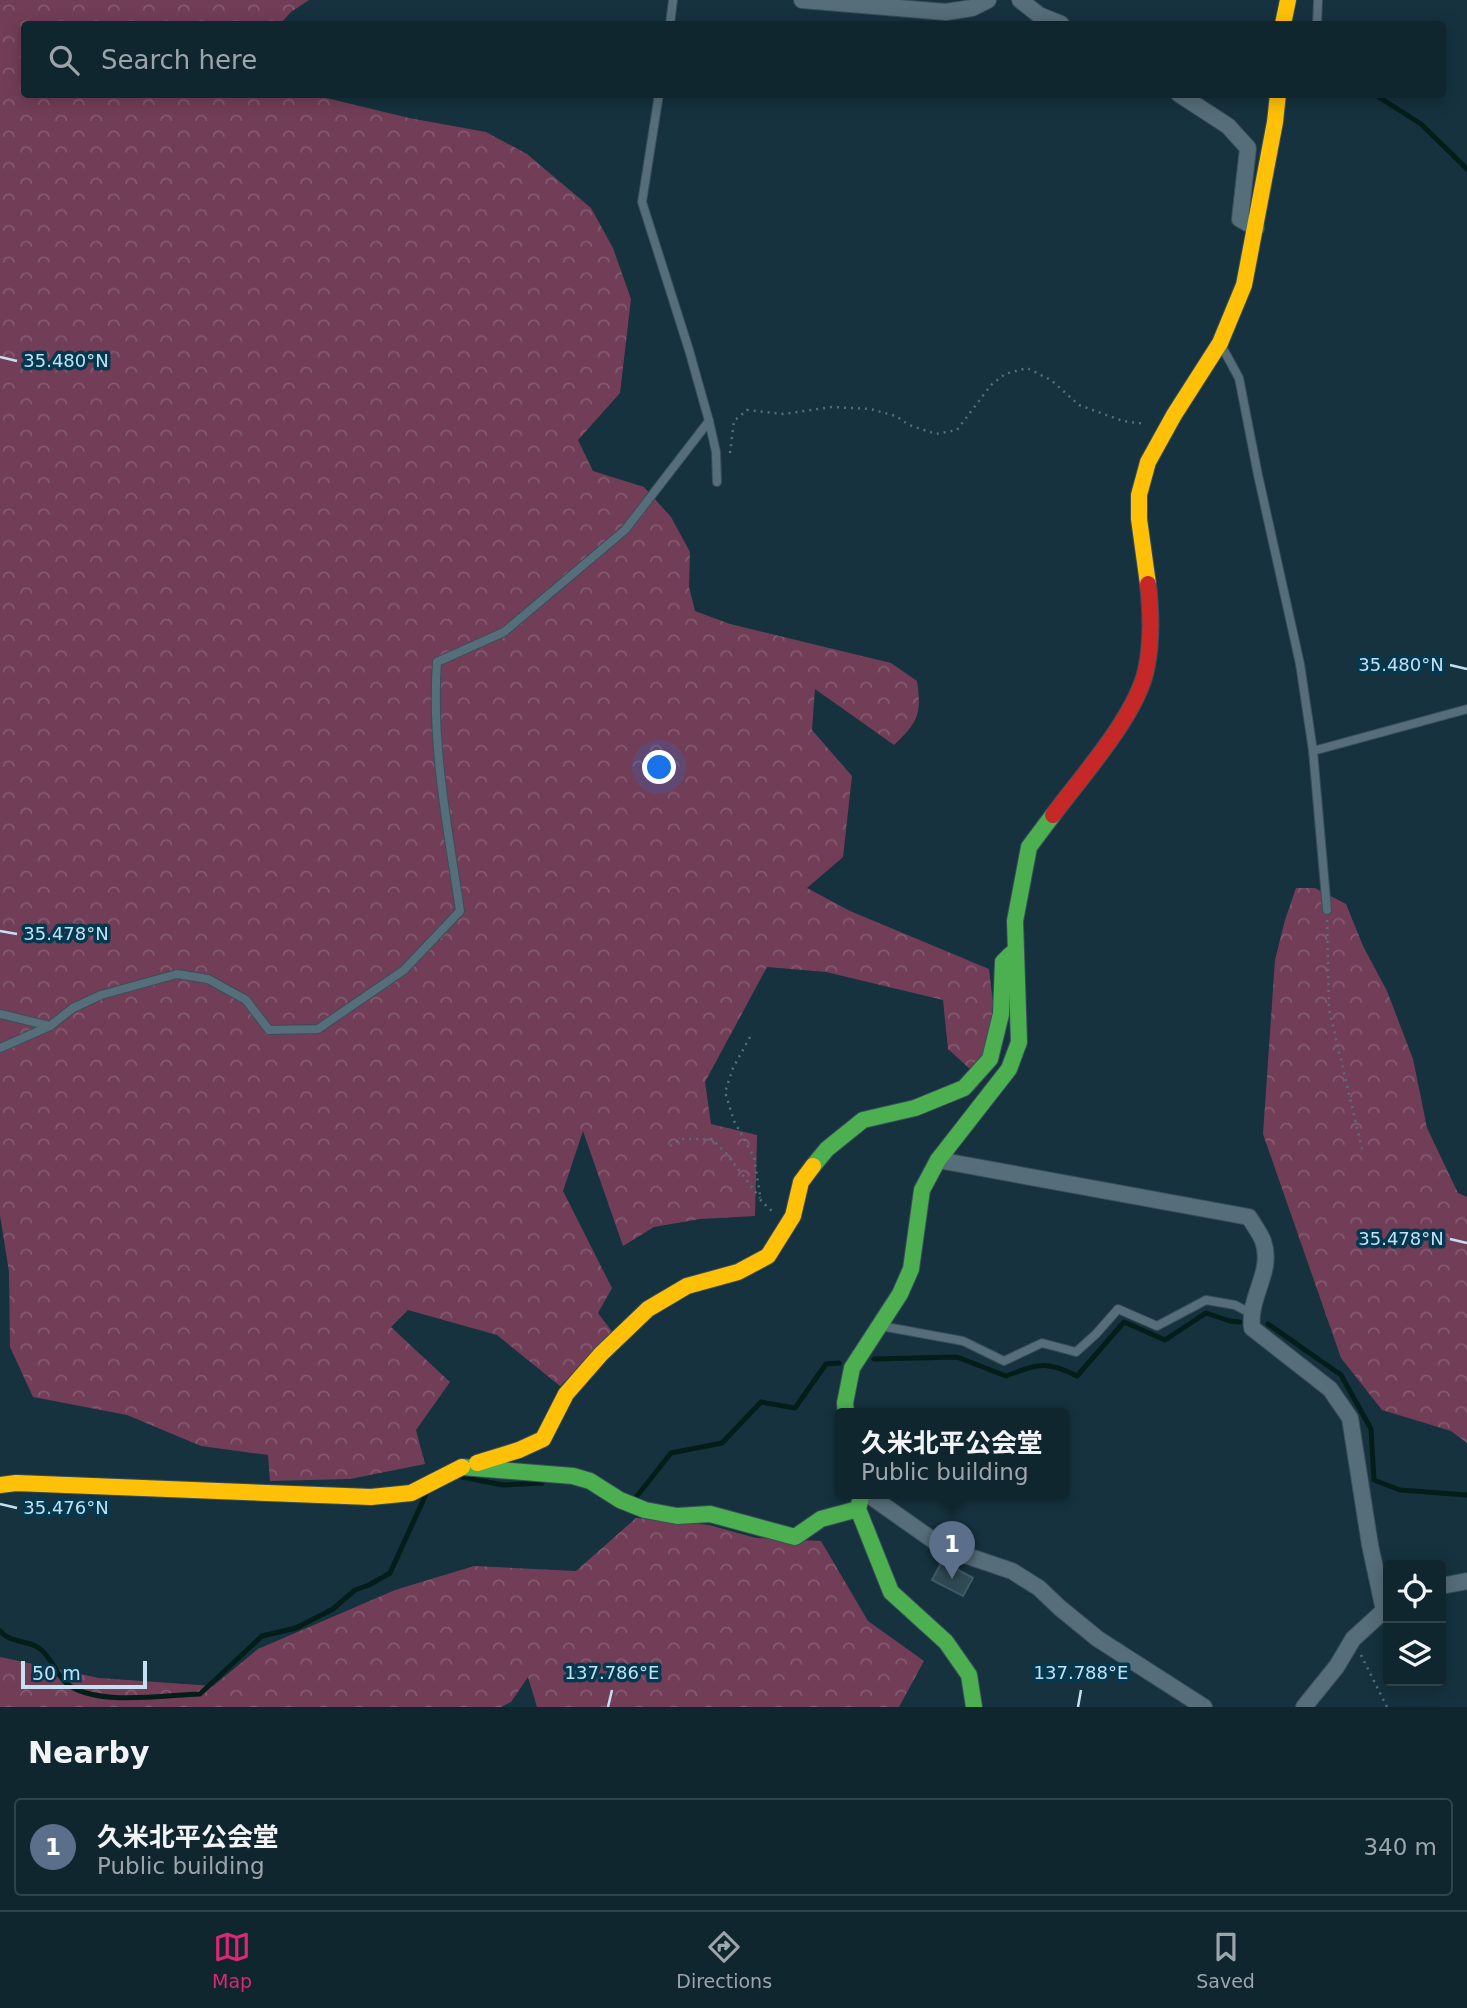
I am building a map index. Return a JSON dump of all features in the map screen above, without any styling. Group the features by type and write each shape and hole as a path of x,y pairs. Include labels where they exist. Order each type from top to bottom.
{"street":[{"path":"802,0 946,12 972,8 988,0"},
{"path":"1020,0 1040,15 1054,21"},
{"path":"1284,21 1288,0"},
{"path":"1185,98 1228,126 1248,148 1240,219 1256,228"},
{"path":"845,1408 852,1368 900,1294 911,1269 922,1190 938,1160 1009,1069 1019,1042 1015,921 1029,846 1129,713 1146,671 1151,608 1139,519 1139,495 1148,462 1220,343 1244,285 1278,98"},
{"path":"0,1485 16,1483 371,1497 411,1493 465,1466 519,1450 543,1439 566,1394 601,1354 648,1309 687,1286 738,1272 768,1256 793,1216 801,1182 827,1149 863,1120 915,1108 964,1088 990,1059 1001,1014 1003,962 1016,949"},
{"path":"938,1160 1249,1217 1263,1242 1265,1269 1250,1313 1252,1328 1330,1389 1350,1418 1370,1545 1383,1597"},
{"path":"465,1466 573,1476 590,1481 620,1500 645,1510 677,1516 710,1514 795,1537 821,1519 860,1499"},
{"path":"862,1499 891,1592 946,1642 954,1653 969,1675 974,1707"},
{"path":"864,1499 944,1548 1012,1571 1039,1588 1098,1639 1204,1707"},
{"path":"1446,1585 1467,1581"},
{"path":"1304,1707 1338,1666 1353,1639 1383,1612"}],"lane":[{"path":"670,21 673,0"},
{"path":"1317,21 1318,0"},
{"path":"658,98 642,202 709,421 716,452 717,482"},
{"path":"1220,343 1239,378 1300,664 1313,751 1327,910"},
{"path":"0,1048 50,1026 73,1008 101,995 177,974 208,979 246,1000 269,1030 318,1029 404,970 460,911 440,773 435,687 437,662 503,632 625,530 709,421"},
{"path":"1313,751 1467,709"},
{"path":"0,1014 50,1026"},
{"path":"878,1326 963,1341 1004,1361 1042,1343 1076,1352 1118,1309 1157,1326 1206,1300 1235,1305 1250,1313"}],"path":[{"path":"717,482 731,450 734,421 747,410 785,414 832,407 870,409 897,416 909,425 936,434 957,430 991,385 1005,374 1027,368 1051,380 1079,405 1124,421 1167,428"},
{"path":"1327,910 1329,1009 1363,1153"},
{"path":"750,1037 733,1068 725,1092 734,1121 754,1157 761,1201"},
{"path":"670,1146 682,1139 712,1139 726,1153 761,1201 776,1215 781,1209"},
{"path":"1353,1639 1387,1707"}],"green space":[{"path":"0,0 309,0 283,21 21,21 21,98 326,98 409,118 486,132 527,154 591,208 613,248 631,299 620,393 578,440 593,471 644,487 671,517 690,552 689,587 695,611 730,624 891,663 917,681 919,702 916,717 894,745 815,689 812,730 852,776 843,857 807,888 850,911 989,969 993,1003 989,1046 971,1070 948,1049 943,1000 826,972 767,967 705,1082 711,1124 757,1135 755,1216 700,1219 654,1227 623,1246 583,1131 563,1191 612,1288 598,1313 613,1333 560,1386 497,1335 408,1310 391,1327 450,1382 416,1430 425,1464 350,1479 270,1481 268,1455 201,1446 127,1415 33,1397 10,1347 9,1272 0,1215"},
{"path":"1296,888 1315,888 1346,904 1363,946 1387,991 1413,1059 1427,1128 1458,1193 1467,1197 1467,1443 1451,1431 1382,1410 1341,1358 1263,1134 1275,960"},
{"path":"636,1518 709,1525 756,1538 821,1541 868,1621 924,1661 899,1707 537,1707 528,1677 511,1702 501,1707 0,1707 0,1657 99,1678 213,1686 258,1649 395,1590 474,1566 576,1571"}],"building":[{"path":"942,1561 973,1578 963,1596 932,1580"}],"waterway":[{"path":"1380,98 1421,124 1467,169"},
{"path":"874,1359 957,1357 1006,1376 1042,1366 1057,1368 1077,1376 1124,1322 1165,1340 1206,1313 1240,1322"},
{"path":"1268,1324 1341,1375 1371,1429 1374,1480 1400,1490 1467,1495"},
{"path":"637,1496 671,1453 722,1443 761,1402 795,1408 826,1364 839,1363"},
{"path":"462,1477 503,1485 542,1483"},
{"path":"0,1631 9,1638 39,1648 66,1683 94,1695 130,1698 200,1694 262,1636 296,1628 333,1609 355,1590 390,1573 427,1492"}],"traffic: fast":[{"path":"846,1408 852,1368 900,1294 911,1269 922,1190 938,1160 1009,1069 1019,1042 1015,921 1029,847 1053,815"},
{"path":"813,1166 827,1149 863,1120 915,1108 964,1088 990,1059 1001,1014 1003,962 1011,954"},
{"path":"462,1467 573,1476 590,1481 620,1500 645,1510 677,1516 710,1514 795,1537 821,1519 858,1509"},
{"path":"860,1499 858,1509 891,1592 946,1642 969,1675 974,1707"}],"traffic: slow":[{"path":"1284,21 1288,0"},
{"path":"1148,584 1139,519 1139,495 1148,462 1220,343 1244,285 1278,98"},
{"path":"477,1463 519,1450 543,1439 566,1394 601,1354 648,1309 687,1286 738,1272 768,1256 793,1216 801,1182 813,1166"},
{"path":"0,1485 16,1483 371,1497 411,1493 462,1467"}],"traffic: jam":[{"path":"1053,815 1107,745 1140,688 1149,649 1148,584"}],"place":[{"name":"久米北平公会堂","path":"952,1579"}]}
